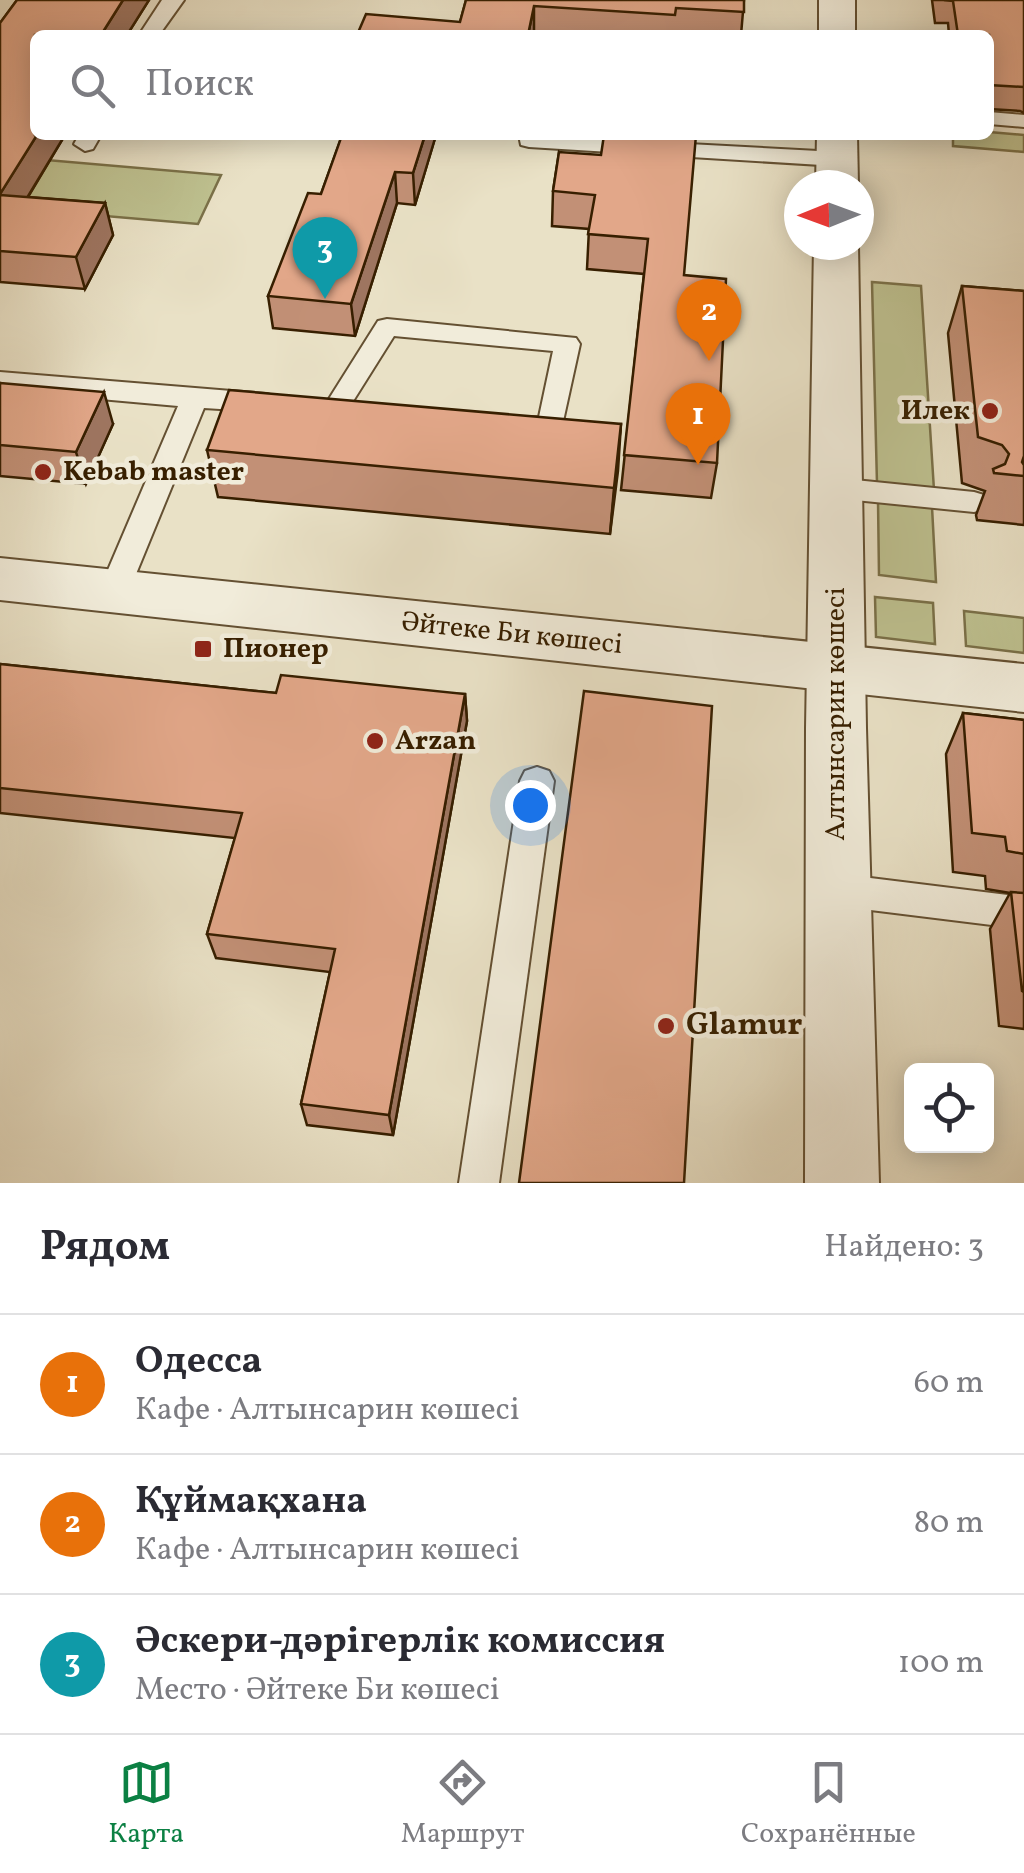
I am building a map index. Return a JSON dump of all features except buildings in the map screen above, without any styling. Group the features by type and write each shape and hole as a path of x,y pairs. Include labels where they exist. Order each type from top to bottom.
{"street":[{"path":"837,0 837,30"},
{"name":"Алтынсарин көшесі","path":"836,260 842,1183"},
{"name":"Әйтеке Би көшесі","path":"0,579 1024,688"}],"lane":[{"path":"152,30 174,0"},
{"path":"994,118 1024,120"},
{"path":"529,140 837,160"},
{"path":"336,408 386,327 568,344 550,428 492,422"},
{"path":"0,382 375,412"},
{"path":"114,591 195,398"},
{"path":"835,488 974,502"},
{"path":"479,1183 537,781"},
{"path":"838,890 1024,912"}],"green space":[{"path":"994,132 1024,135 1024,152 953,146 953,140 994,140"},
{"path":"0,156 221,175 198,224 0,207"},
{"path":"872,282 921,286 934,490 877,484"},
{"path":"878,501 932,507 936,582 879,575"},
{"path":"875,597 933,603 935,644 876,637"},
{"path":"964,611 1024,618 1024,653 966,646"}],"place":[{"name":"Әскери-дәрігерлік комиссия","path":"325,299"},
{"name":"Құймақхана","path":"709,361"},
{"name":"Илек","path":"990,411"},
{"name":"Одесса","path":"698,465"},
{"name":"Kebab master","path":"43,472"},
{"name":"Пионер","path":"203,649"},
{"name":"Arzan","path":"375,741"},
{"name":"Glamur","path":"666,1026"}]}
